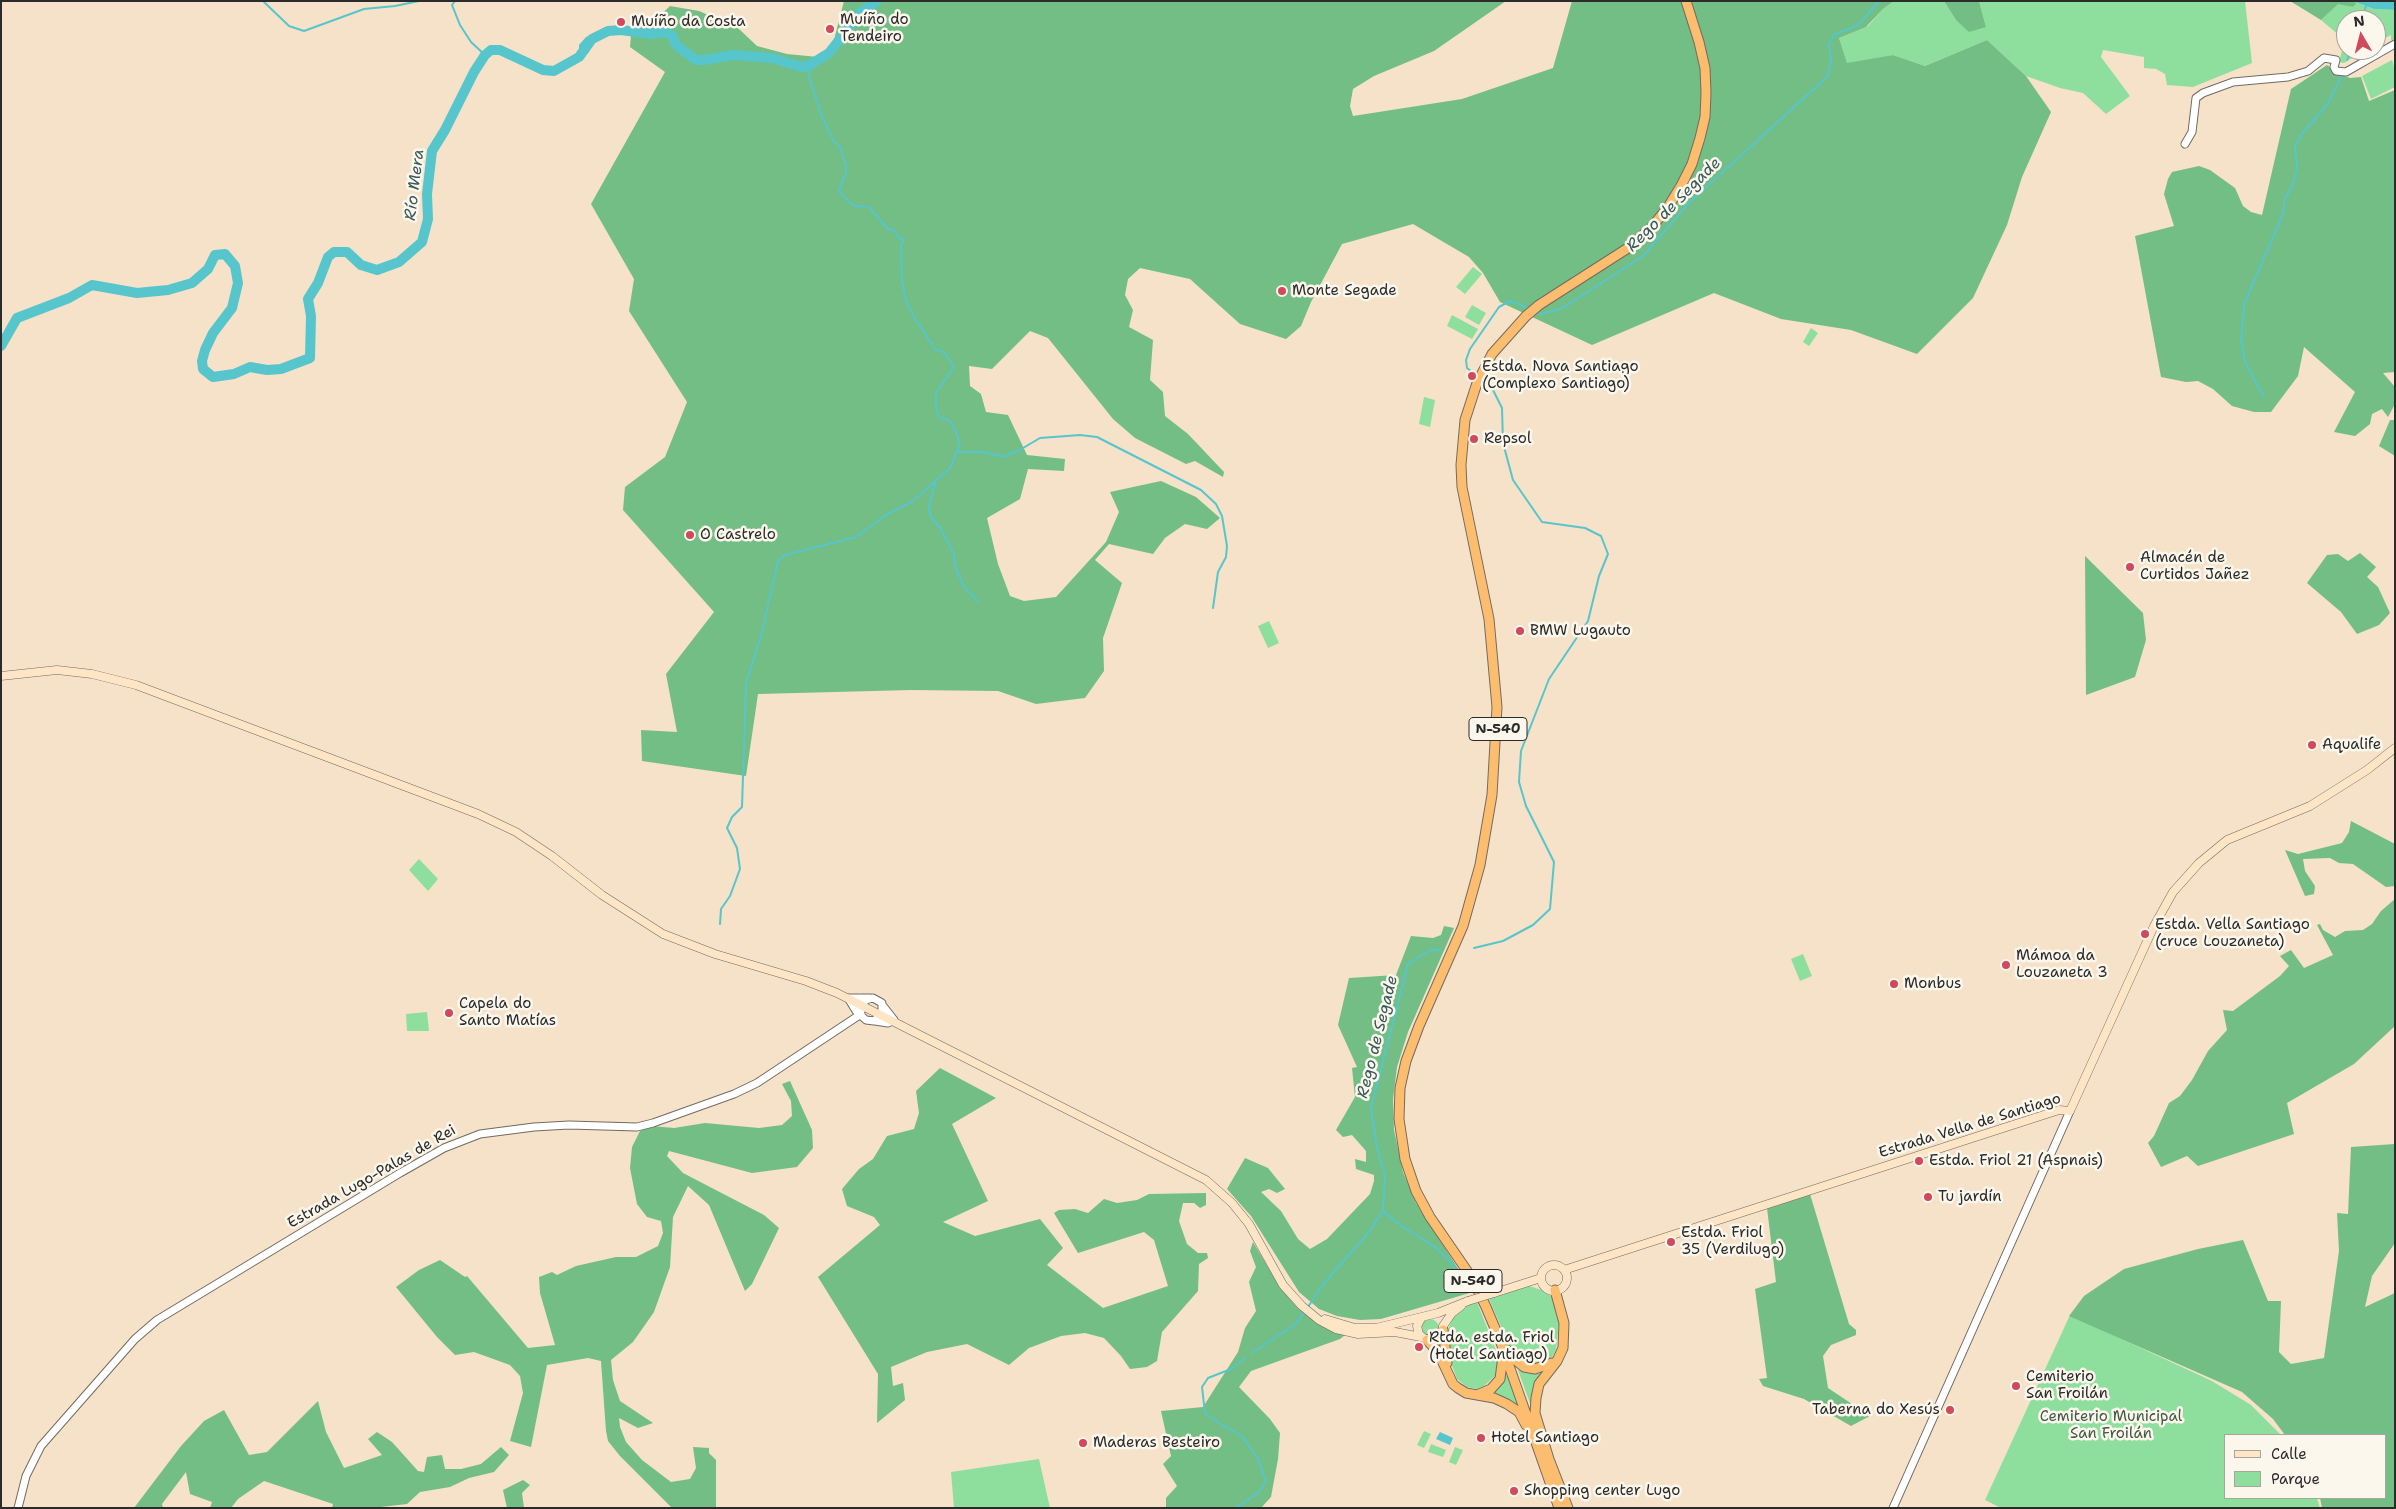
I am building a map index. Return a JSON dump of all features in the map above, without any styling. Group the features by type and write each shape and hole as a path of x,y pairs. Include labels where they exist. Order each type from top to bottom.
{"highway":[{"name":"N-540","path":"1568,1508 1525,1408 1502,1344 1472,1278 1430,1217 1416,1191 1405,1159 1399,1119 1400,1088 1406,1061 1462,926 1480,865 1492,795 1497,707 1489,619 1462,488 1461,465 1466,420 1477,383 1492,354 1526,316 1539,305 1628,248 1651,228 1668,207 1692,164 1705,117 1705,77 1699,42 1686,1"},
{"path":"1546,1460 1535,1413 1536,1398 1540,1384 1557,1361 1563,1348 1564,1323 1555,1290"},
{"path":"1443,1328 1449,1373"},
{"path":"1424,1338 1438,1352 1453,1384 1458,1388 1501,1401 1518,1412 1546,1460"},
{"path":"1502,1344 1524,1368 1544,1367 1557,1361"},
{"path":"1477,1395 1491,1389 1500,1379 1503,1367 1502,1344"},
{"name":"N-540","path":"1546,1460 1559,1508"}],"main road":[{"path":"1,676 57,670 92,674 136,685 471,811 516,832 552,856 602,895 663,934 715,954 806,981 862,1004 1206,1180 1224,1194 1249,1224 1284,1285 1302,1306 1319,1320 1336,1329 1358,1334 1395,1332 1424,1338 1437,1338 1452,1313 1468,1301"},
{"name":"Estrada Vella de Santiago","path":"1432,1314 1542,1278 1543,1272 1548,1266 1559,1266 1564,1270 2059,1110 2070,1111 2154,926 2173,892 2199,862 2227,840 2310,806 2368,770 2395,748"},
{"path":"1542,1278 1545,1286 1555,1290 1562,1288 1566,1282 1564,1270"},
{"path":"1302,1306 1325,1319 1355,1328 1376,1328 1432,1314 1440,1318 1443,1328"},
{"path":"1422,1317 1417,1326 1424,1338"}],"street":[{"path":"2185,144 2192,132 2196,98 2203,93 2233,82 2288,77 2308,71 2324,58 2336,60 2334,67 2336,70 2348,71 2395,44"},
{"path":"848,998 877,999 894,1020 888,1023 866,1020 856,1011 848,998"},
{"path":"861,1014 862,1004 870,998"},
{"path":"874,1021 882,1014 883,1006"},
{"name":"Estrada Lugo-Palas de Rei","path":"18,1508 26,1476 41,1446 136,1339 157,1320 400,1173 444,1148 480,1134 552,1126 629,1127 653,1123 734,1094 757,1082 861,1014"},
{"path":"1893,1508 2070,1111"}],"green space":[{"path":"844,1 1506,1 1434,51 1374,76 1353,89 1350,106 1353,116 1462,99 1553,68 1572,1 1894,1 1883,9 1866,27 1839,38 1847,63 1893,55 1925,66 1987,40 2026,76 2051,112 2022,177 2007,225 1973,298 1917,354 1851,330 1781,319 1714,293 1592,345 1500,302 1483,273 1469,257 1413,224 1342,244 1311,302 1301,326 1286,339 1240,324 1190,279 1140,268 1128,279 1125,295 1133,310 1129,327 1153,340 1150,380 1163,392 1165,416 1188,434 1224,472 1223,477 1195,461 1186,464 1135,438 1113,419 1048,338 1030,331 992,369 969,366 970,386 981,394 986,412 1008,415 1027,455 1065,459 1064,471 1028,469 1020,499 987,518 998,564 1010,596 1024,601 1056,597 1106,542 1119,512 1110,492 1161,481 1196,497 1220,518 1207,529 1185,524 1165,538 1153,554 1109,544 1095,560 1122,583 1103,638 1104,671 1085,698 1036,704 998,691 911,690 758,694 746,776 642,761 641,730 677,732 666,674 714,612 623,510 625,487 665,457 687,402 629,311 634,279 591,204 665,72 630,47 632,24 651,24 670,6 699,11 738,28 757,46 787,54 818,57 833,44"},
{"path":"1894,1 1944,1 1956,20 1986,27 1979,1 2245,1 2252,63 2193,87 2167,85 2165,74 2156,69 2144,68 2144,57 2103,50 2101,57 2130,96 2106,114 2083,93 2060,88 2026,76 1987,40 1925,66 1893,55 1847,64 1839,38 1868,26 1883,9"},
{"path":"1944,1 1979,1 1986,27 1969,32 1956,20"},
{"path":"2290,1 2352,1 2357,3 2353,7 2338,4 2321,20"},
{"path":"2338,3 2353,7 2357,3 2374,9 2395,10 2395,40 2391,40 2391,35 2386,38 2386,10 2336,10 2336,33 2321,20"},
{"path":"2340,60 2349,60 2344,63 2339,62"},
{"path":"2392,60 2395,70 2395,87 2371,99 2362,76"},
{"path":"2327,65 2339,74 2350,78 2361,77 2369,101 2395,90 2395,372 2383,373 2395,387 2395,404 2388,417 2382,409 2372,414 2370,424 2355,436 2334,432 2355,392 2304,347 2298,376 2271,412 2254,412 2232,406 2213,389 2198,381 2186,382 2161,377 2135,236 2174,226 2164,194 2168,179 2172,172 2199,166 2210,170 2235,188 2243,206 2251,212 2262,215 2291,89"},
{"path":"1473,267 1482,274 1465,294 1456,287"},
{"path":"1472,305 1486,313 1479,325 1465,317"},
{"path":"1452,315 1478,329 1472,339 1447,326"},
{"path":"1811,328 1818,333 1809,346 1803,342"},
{"path":"1424,397 1435,400 1430,427 1419,424"},
{"path":"2390,420 2395,420 2395,456 2379,446"},
{"path":"2360,553 2376,567 2367,577 2378,587 2390,613 2379,625 2357,634 2341,612 2307,583 2327,555 2338,554 2348,561"},
{"path":"2085,556 2143,613 2146,640 2135,677 2086,695"},
{"path":"1269,621 1279,643 1268,648 1258,626"},
{"path":"2351,821 2395,844 2395,886 2386,887 2353,864 2339,863 2330,858 2303,859 2305,871 2315,886 2314,894 2305,896 2285,850 2298,854 2342,843 2349,832"},
{"path":"419,859 438,879 428,891 409,870"},
{"path":"2395,899 2395,1026 2354,1064 2287,1103 2294,1134 2198,1166 2187,1156 2161,1167 2148,1143 2154,1136 2169,1103 2180,1096 2192,1080 2208,1051 2227,1030 2223,1010 2233,1011 2280,976 2289,966 2280,956 2291,950 2304,968 2333,955 2317,925 2320,924 2323,930 2335,937 2345,931 2363,930 2372,924 2381,911"},
{"path":"1444,926 1454,928 1408,1032 1397,1067 1393,1099 1394,1130 1403,1172 1416,1203 1473,1292 1381,1319 1360,1320 1337,1316 1319,1309 1299,1292 1251,1216 1227,1189 1245,1158 1268,1168 1285,1189 1277,1193 1269,1189 1261,1192 1281,1211 1298,1239 1310,1249 1327,1239 1370,1194 1374,1175 1356,1169 1355,1159 1366,1162 1366,1151 1352,1135 1343,1137 1336,1130 1355,1097 1352,1068 1357,1067 1338,1025 1349,978 1396,975 1411,936 1433,938 1441,935"},
{"path":"1803,954 1812,976 1800,981 1791,959"},
{"path":"427,1012 429,1031 407,1031 406,1014"},
{"path":"940,1068 996,1098 952,1124 988,1201 943,1222 975,1236 1040,1219 1063,1248 1047,1265 1103,1308 1168,1286 1154,1240 1144,1232 1078,1253 1054,1213 1059,1210 1075,1209 1088,1213 1104,1199 1117,1203 1137,1200 1149,1194 1206,1193 1206,1205 1200,1208 1194,1203 1183,1203 1179,1221 1187,1244 1198,1253 1207,1253 1208,1258 1199,1264 1198,1291 1162,1332 1157,1361 1147,1367 1130,1369 1104,1338 1085,1333 1061,1336 1029,1348 1009,1365 967,1344 927,1352 891,1367 893,1386 903,1383 905,1400 877,1423 878,1374 818,1277 880,1225 874,1217 847,1206 842,1189 859,1169 873,1159 887,1136 914,1129 919,1113 916,1091"},
{"path":"790,1081 812,1130 813,1148 797,1167 752,1173 669,1151 667,1156 683,1173 764,1215 779,1228 752,1284 745,1291 709,1205 688,1186 673,1217 670,1267 654,1312 633,1342 611,1360 613,1380 620,1401 653,1423 638,1428 619,1418 620,1427 626,1442 642,1460 671,1482 690,1479 696,1468 693,1447 709,1448 709,1453 716,1460 716,1508 672,1508 620,1456 608,1441 601,1361 588,1358 547,1365 531,1447 510,1441 523,1393 520,1376 510,1365 474,1352 455,1355 437,1337 396,1287 419,1270 440,1260 465,1277 467,1276 528,1348 555,1345 540,1293 539,1277 552,1272 557,1275 576,1266 616,1257 636,1257 658,1246 663,1233 661,1221 647,1217 637,1204 630,1168 632,1147 640,1131 651,1126 674,1128 705,1123 759,1128 782,1125 792,1116 791,1101 782,1084"},
{"path":"2395,1144 2395,1243 2372,1276 2365,1307 2395,1293 2395,1508 2322,1508 2320,1499 2386,1499 2386,1434 2284,1434 2273,1419 2242,1392 2069,1316 2084,1296 2124,1269 2198,1249 2243,1240 2268,1301 2281,1301 2279,1352 2291,1364 2324,1358 2339,1251 2337,1213 2348,1214 2351,1147"},
{"path":"1810,1194 1849,1324 1856,1330 1856,1335 1831,1345 1823,1356 1828,1388 1870,1416 1851,1426 1804,1399 1763,1386 1759,1379 1767,1378 1755,1289 1776,1282 1767,1208"},
{"path":"1253,1242 1280,1287 1297,1307 1312,1319 1350,1331 1340,1339 1251,1371 1239,1387 1270,1419 1280,1433 1278,1459 1271,1497 1261,1508 1166,1508 1166,1498 1177,1486 1163,1464 1171,1456 1161,1411 1203,1407 1238,1352 1245,1328 1256,1311 1249,1282 1256,1267 1250,1251"},
{"path":"1529,1286 1545,1291 1552,1297 1559,1323 1556,1350 1552,1357 1536,1365 1524,1363 1514,1356 1489,1299"},
{"path":"1477,1302 1499,1358 1497,1374 1484,1386 1477,1389 1467,1387 1457,1379 1451,1363 1447,1331 1454,1316 1463,1308"},
{"name":"Cemiterio Municipal San Froilán","path":"2070,1315 2212,1381 2251,1405 2280,1434 2224,1434 2224,1499 2317,1499 2320,1508 2001,1508 1985,1500"},
{"path":"1430,1319 1436,1322 1439,1328 1436,1334 1430,1337 1424,1334 1421,1328 1424,1322"},
{"path":"1518,1370 1542,1374 1534,1388 1531,1406"},
{"path":"1505,1376 1508,1376 1519,1404 1518,1406 1492,1394"},
{"path":"318,1401 326,1432 344,1468 382,1455 368,1439 377,1432 392,1442 418,1471 424,1472 427,1457 442,1455 445,1469 461,1469 481,1464 501,1447 509,1455 494,1472 469,1478 450,1487 420,1492 407,1504 372,1508 332,1508 333,1504 264,1481 238,1499 231,1508 210,1508 212,1502 190,1494 186,1472 162,1504 163,1508 134,1508 181,1446 204,1421 224,1410 249,1455 267,1452"},
{"path":"1424,1431 1431,1434 1424,1448 1417,1445"},
{"path":"1431,1444 1446,1450 1443,1457 1428,1452"},
{"path":"1455,1447 1463,1450 1456,1465 1449,1462"},
{"path":"1039,1459 1050,1508 954,1508 951,1472"},
{"path":"523,1480 530,1485 522,1493 524,1508 507,1508 503,1490"}],"water":[{"path":"2352,1 2395,1 2395,10 2374,9"},
{"path":"592,35 589,52 584,56 579,45 586,37"},
{"path":"1440,1432 1453,1438 1450,1445 1436,1439"}],"waterway":[{"path":"264,2 289,26 304,31 364,9 419,1"},
{"path":"455,1 452,5 460,25 471,42 485,55"},
{"name":"Río Mera","path":"1,346 17,318 69,298 92,285 137,293 168,290 192,283 208,269 215,255 225,254 235,266 238,283 232,308 213,333 205,350 202,361 203,369 213,377 234,374 250,367 267,370 281,369 310,358 311,316 308,299 318,283 328,257 334,252 347,252 361,265 377,270 399,262 422,242 428,219 427,194 432,151 445,130 474,72 485,55 491,50 500,50 543,70 554,71 579,57 592,39 608,31 621,30 651,34 662,32 672,35 676,45 696,60 733,55 772,58 802,67 808,66 829,53 861,12 877,1"},
{"name":"Rego de Segade","path":"1535,311 1541,314 1561,309 1643,256 1689,203 1828,76 1831,58 1829,44 1834,35 1858,25 1879,1"},
{"path":"2365,10 2368,1"},
{"path":"720,924 721,909 730,896 740,869 737,848 727,828 732,817 742,807 746,684 762,632 778,561 785,555 856,537 886,515 913,501 950,468 960,444 953,425 948,420 939,417 936,409 936,393 954,367 945,353 935,349 906,301 902,281 901,245 904,240 899,238 894,231 887,228 869,207 854,206 839,190 846,173 846,166 840,147 833,140 823,119 810,80 808,66"},
{"path":"2264,397 2245,362 2241,340 2244,304 2283,214 2285,199 2293,185 2297,168 2295,146 2303,132 2327,105 2341,77"},
{"name":"Rego de Segade","path":"1476,375 1467,368 1466,360 1470,349 1499,307 1510,301 1531,309"},
{"name":"Rego de Segade","path":"1474,948 1503,941 1533,925 1550,909 1554,862 1526,806 1519,782 1521,751 1549,679 1588,621 1599,576 1608,554 1601,536 1585,528 1542,522 1513,480 1503,443 1502,408 1493,390 1482,380"},
{"path":"958,452 984,452 1003,457 1018,451 1040,438 1080,435 1097,437 1201,490 1216,504 1222,516 1227,546 1226,557 1218,572 1213,608"},
{"path":"936,480 929,506 931,517 941,529 954,554 955,566 964,587 978,601"},
{"name":"Rego de Segade","path":"1308,1307 1321,1287 1368,1233 1383,1211 1385,1177 1376,1143 1371,1108 1408,964 1430,950 1440,950"},
{"path":"1383,1211 1401,1226 1434,1246 1448,1259 1467,1285"},
{"path":"1252,1353 1297,1323 1304,1312"},
{"path":"1236,1508 1258,1493 1266,1482 1258,1459 1242,1436 1205,1413 1202,1387 1208,1378 1231,1369 1245,1358"}],"place":[{"name":"Muíño da Costa","path":"621,22"},
{"name":"Muíño do Tendeiro","path":"830,29"},
{"name":"Monte Segade","path":"1282,291"},
{"name":"Estda. Nova Santiago (Complexo Santiago)","path":"1472,376"},
{"name":"Repsol","path":"1474,439"},
{"name":"O Castrelo","path":"690,535"},
{"name":"Almacén de Curtidos Jañez","path":"2130,567"},
{"name":"BMW Lugauto","path":"1520,631"},
{"name":"Aqualife","path":"2312,745"},
{"name":"Estda. Vella Santiago (cruce Louzaneta)","path":"2145,934"},
{"name":"Mámoa da Louzaneta 3","path":"2006,965"},
{"name":"Monbus","path":"1894,984"},
{"name":"Capela do Santo Matías","path":"449,1013"},
{"name":"Estda. Friol 21 (Aspnais)","path":"1919,1161"},
{"name":"Tu jardín","path":"1928,1197"},
{"name":"Estda. Friol 35 (Verdilugo)","path":"1671,1242"},
{"name":"Rtda. estda. Friol (Hotel Santiago)","path":"1419,1347"},
{"name":"Cemiterio San Froilán","path":"2016,1386"},
{"name":"Taberna do Xesús","path":"1950,1410"},
{"name":"Hotel Santiago","path":"1481,1438"},
{"name":"Maderas Besteiro","path":"1083,1443"},
{"name":"Shopping center Lugo","path":"1514,1491"}]}
